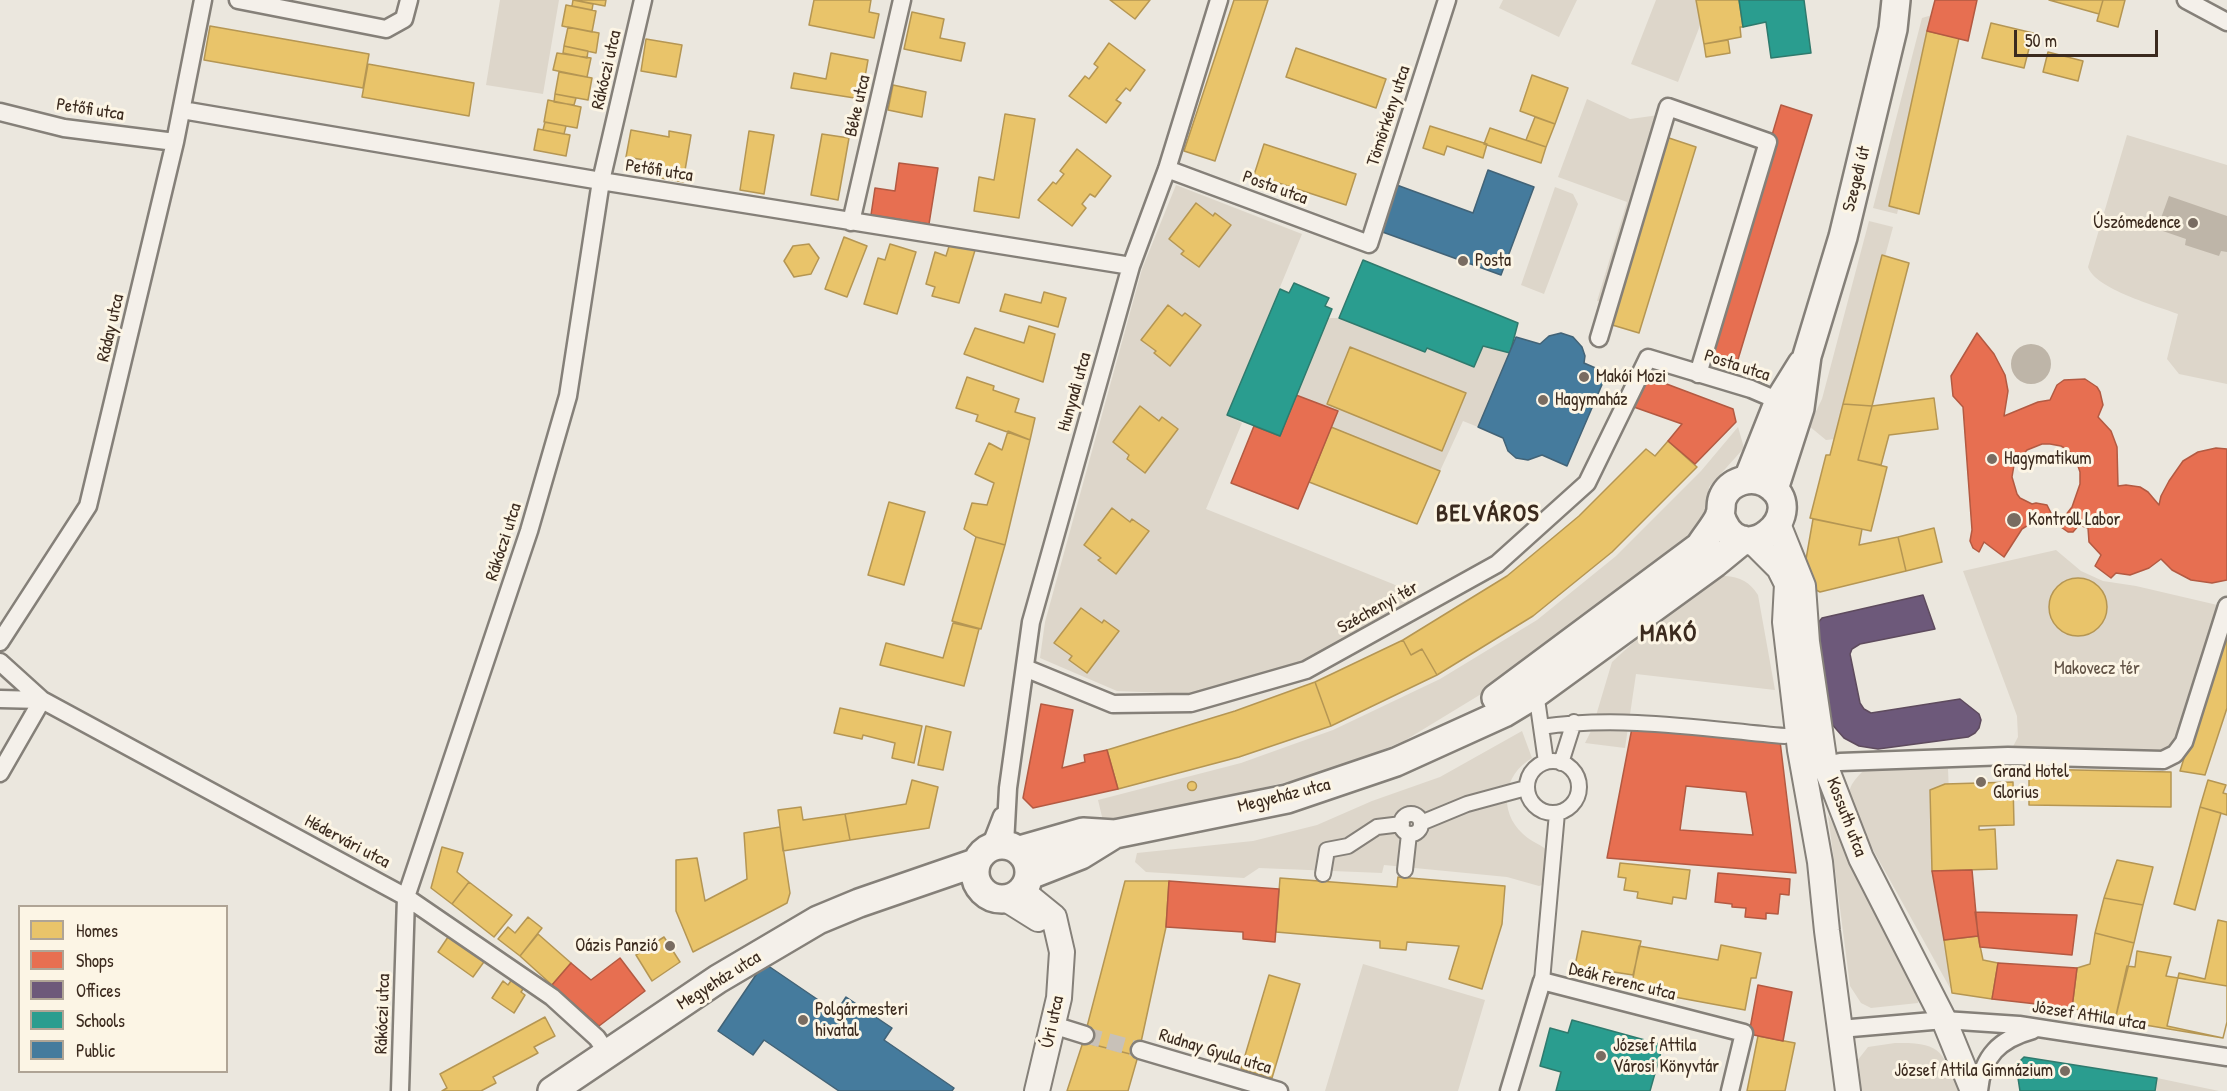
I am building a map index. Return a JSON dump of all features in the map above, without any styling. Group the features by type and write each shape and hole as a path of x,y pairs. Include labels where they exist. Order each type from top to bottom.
{"main road":[{"name":"Szegedi út","path":"1808,356 1843,237 1893,29 1896,0"},
{"path":"1748,479 1779,401 1808,356"},
{"path":"1773,489 1800,408 1808,356"},
{"path":"1748,479 1766,483 1773,489 1781,506 1778,525 1771,533 1762,539 1747,540 1728,530 1720,514 1720,504 1730,487 1748,479"},
{"path":"1446,738 1493,700 1700,546 1720,514"},
{"name":"Kossuth utca","path":"1778,525 1803,586 1807,642 1825,765 1861,858 1944,1020 1973,1091"},
{"path":"1446,738 1504,713 1552,683 1747,540"},
{"name":"Kossuth utca","path":"1747,540 1779,568 1787,584 1785,622 1800,750 1820,862 1848,1091"},
{"name":"Megyeház utca","path":"552,1091 718,979 818,920 859,903 998,851 1083,832 1115,834 1287,799 1396,762 1446,738"},
{"path":"897,890 976,888 1011,890 1081,855 1115,834"},
{"path":"998,851 1028,861 1011,890 978,886 976,881 974,875 998,851"},
{"name":"Úri utca","path":"1011,890 1043,922 1062,952 1063,968 1059,998 1037,1091"}],"street":[{"name":"Ráday utca","path":"0,642 88,506 175,142 203,0"},
{"path":"238,0 386,29 404,19 409,0"},
{"name":"Rákóczi utca","path":"400,1091 406,897 529,531 568,396 601,181 643,0"},
{"name":"Béke utca","path":"851,222 902,0"},
{"name":"Hunyadi utca","path":"998,851 1007,804 1031,622 1131,266 1167,169 1219,0"},
{"name":"Tömörkény utca","path":"1370,244 1447,0"},
{"path":"2186,0 2227,22"},
{"path":"1599,338 1668,107 1768,142 1698,374"},
{"name":"Petőfi utca","path":"182,110 601,181 1131,266"},
{"name":"Petőfi utca","path":"0,112 64,128 175,142"},
{"name":"Posta utca","path":"1167,169 1370,244"},
{"name":"Posta utca","path":"1648,358 1751,389 1779,401"},
{"name":"Széchenyi tér","path":"1025,668 1113,704 1191,703 1306,670 1497,564 1587,483 1648,358"},
{"path":"1825,765 1840,762 2008,756 2163,760 2175,754 2184,742 2227,606"},
{"name":"Hédervári utca","path":"0,662 42,700 406,897 552,997 597,1038 608,1054"},
{"name":"Hédervári utca","path":"0,699 42,700"},
{"path":"0,773 42,700"},
{"path":"1538,706 1546,762"},
{"path":"1541,727 1574,722 1635,722 1785,736"},
{"path":"1561,763 1574,722"},
{"path":"1546,762 1561,763 1575,773 1579,789 1572,805 1557,813 1540,810 1528,797 1526,788 1532,771 1546,762"},
{"path":"1405,870 1404,818 1415,815 1421,823 1467,804 1526,788"},
{"path":"1542,981 1557,813"},
{"path":"1323,874 1327,850 1348,846 1377,827 1405,829"},
{"name":"Deák Ferenc utca","path":"1510,1091 1542,981 1744,1033 1730,1091"},
{"name":"József Attila utca","path":"1840,1029 1944,1020 2041,1027 2227,1057"},
{"path":"1053,1025 1084,1035"},
{"path":"1979,1091 1980,1077 1988,1058 2002,1042 2041,1027"},
{"name":"Rudnay Gyula utca","path":"1140,1050 1279,1091"}],"green space":[{"path":"500,0 559,0 543,94 486,85"},
{"path":"1503,0 1577,0 1559,37 1499,8"},
{"path":"1656,0 1710,0 1678,82 1631,64"},
{"path":"1932,15 1942,24 1897,214 1873,208 1922,18"},
{"path":"1587,99 1630,119 1659,115 1605,303 1597,301 1627,202 1558,177"},
{"path":"2127,135 2227,165 2227,384 2179,374 2167,359 2178,314 2114,289 2093,275 2088,267"},
{"path":"1176,185 1302,234 1227,415 1242,423 1206,509 1397,586 1407,595 1409,607 1303,661 1192,694 1117,691 1040,658 1045,622 1142,269"},
{"path":"1555,187 1573,194 1578,204 1544,294 1521,285"},
{"path":"1869,221 1893,227 1835,439 1826,440 1809,426 1822,399"},
{"path":"1328,318 1339,318 1425,352 1427,348 1474,367 1483,346 1510,353 1478,427 1463,421 1440,471 1331,427 1338,411 1296,395"},
{"path":"1738,427 1744,448 1709,487 1705,516 1696,537 1519,671 1404,741 1325,773 1104,825 1098,800 1241,763 1333,730 1440,679 1537,620 1616,556 1701,471"},
{"name":"Makovecz tér","path":"2056,550 2081,571 2103,581 2136,586 2226,607 2175,754 2008,756 2018,737 2017,716 1963,571"},
{"path":"1725,576 1744,581 1758,595 1775,690 1636,674 1625,748 1585,743 1592,729 1612,662 1670,609 1714,577"},
{"path":"1522,731 1532,758 1522,765 1510,783 1507,804 1515,825 1523,834 1550,853 1545,884 1539,886 1507,877 1384,865 1382,873 1259,868 1244,878 1146,872 1135,862 1137,853 1253,841 1317,825 1372,801 1440,777"},
{"path":"1948,769 1953,887 1969,994 1950,988 1852,812 1849,799 1852,784 1864,770"},
{"path":"1828,815 1918,984 1920,995 1918,1003 1871,1008 1861,1003 1850,986"},
{"path":"1363,964 1485,1000 1458,1091 1325,1091"},
{"path":"1895,1043 1922,1044 1938,1052 1944,1058 1959,1091 1859,1091 1857,1061 1868,1047"},
{"path":"2157,1078 2219,1091 2155,1091"}],"shaded area":[{"name":"Úszómedence","path":"2169,196 2227,216 2227,252 2221,251 2219,256 2185,245 2186,239 2157,229"},
{"path":"2031,344 2039,345 2045,350 2050,356 2050,372 2045,378 2039,383 2031,384 2023,383 2017,378 2012,372 2011,364 2012,356 2017,350 2023,345"}],"building: Homes":[{"path":"573,0 593,4 592,10 572,6"},
{"path":"574,0 606,0 605,6"},
{"path":"814,0 871,0 869,12 879,14 874,38 809,25"},
{"path":"1110,0 1150,0 1135,19"},
{"path":"1234,0 1268,0 1215,161 1184,151"},
{"path":"1696,0 1739,0 1743,27 1740,27 1741,37 1704,44"},
{"path":"2049,0 2103,0 2099,14"},
{"path":"2103,0 2125,0 2118,27 2097,21"},
{"path":"566,5 596,11 592,32 562,26"},
{"path":"912,12 944,19 940,38 965,43 961,61 904,49"},
{"path":"1991,23 2033,33 2024,68 1982,58"},
{"path":"210,26 369,54 363,88 204,60"},
{"path":"568,27 599,33 596,53 564,46"},
{"path":"1927,31 1959,38 1919,214 1889,206"},
{"path":"646,39 682,45 676,77 641,71"},
{"path":"1728,40 1730,53 1706,57 1704,44"},
{"path":"1109,43 1145,70 1130,91 1126,88 1116,100 1121,103 1106,123 1069,96 1085,76 1089,79 1098,67 1094,64"},
{"path":"564,46 588,51 587,58 563,53"},
{"path":"1296,48 1386,79 1376,108 1286,77"},
{"path":"2048,52 2083,61 2078,81 2043,72"},
{"path":"557,53 591,58 587,77 553,70"},
{"path":"831,53 868,60 861,99 791,88 794,73 826,79"},
{"path":"368,64 474,83 469,116 362,97"},
{"path":"559,72 592,78 588,100 555,94"},
{"path":"1532,75 1568,88 1555,124 1520,111"},
{"path":"893,85 926,92 922,117 888,110"},
{"path":"555,94 576,98 574,105 554,102"},
{"path":"548,100 581,107 577,128 544,122"},
{"path":"1005,114 1035,119 1019,218 974,211 979,177 994,180"},
{"path":"1535,117 1555,124 1546,147 1526,140"},
{"path":"545,122 566,126 564,134 543,130"},
{"path":"1430,126 1487,144 1483,158 1447,146 1444,155 1423,148"},
{"path":"1490,128 1546,147 1541,163 1484,144"},
{"path":"538,129 570,135 566,156 534,150"},
{"path":"631,130 669,137 669,131 691,135 683,182 661,178 664,163 626,157"},
{"path":"749,131 774,135 764,194 740,190"},
{"path":"822,134 849,138 838,200 811,195"},
{"path":"1666,137 1696,147 1639,333 1609,324"},
{"path":"1264,144 1356,174 1346,205 1254,175"},
{"path":"1077,149 1111,176 1095,197 1090,194 1082,204 1086,208 1072,226 1038,200 1053,182 1056,184 1064,174 1060,171"},
{"path":"1196,203 1213,216 1215,213 1231,225 1199,267 1181,254 1184,251 1169,239"},
{"path":"844,237 867,246 847,297 825,289"},
{"path":"951,240 976,247 959,303 932,296 935,287 926,284 935,252 946,256"},
{"path":"809,244 819,258 811,274 794,277 784,261 793,246"},
{"path":"890,244 916,252 897,314 864,304 878,258 885,260"},
{"path":"1882,255 1909,263 1872,406 1843,404"},
{"path":"1044,292 1066,298 1058,327 1000,311 1005,294 1041,303"},
{"path":"1168,305 1182,316 1185,313 1201,325 1170,366 1154,353 1156,351 1141,340"},
{"path":"1029,326 1055,334 1043,382 964,354 975,328 1024,343"},
{"path":"1350,347 1466,393 1442,451 1327,404"},
{"path":"967,377 994,386 993,390 1019,399 1015,412 1035,418 1030,440 976,421 978,415 956,408"},
{"path":"1934,398 1938,429 1889,435 1881,465 1858,460 1872,406"},
{"path":"1843,404 1872,406 1858,460 1887,467 1871,531 1810,518 1826,455 1830,455"},
{"path":"1140,406 1159,421 1162,417 1178,429 1145,473 1127,459 1129,455 1113,442"},
{"path":"1331,427 1440,471 1417,524 1309,482"},
{"path":"1008,431 1030,440 1005,545 976,537 964,529 972,503 987,505 994,483 975,474 989,443 1002,450"},
{"path":"1668,441 1697,467 1612,552 1533,616 1437,675 1422,649 1411,655 1403,640 1507,576 1579,516 1646,449 1655,456"},
{"path":"889,502 925,512 904,585 868,575"},
{"path":"1112,508 1130,522 1132,519 1149,531 1116,574 1084,545"},
{"path":"1813,519 1862,529 1859,545 1898,537 1906,571 1820,592 1812,588 1805,565"},
{"path":"1934,528 1942,562 1906,571 1898,537"},
{"path":"976,537 1005,545 981,629 952,621"},
{"path":"2072,578 2084,578 2099,586 2107,601 2107,613 2099,628 2084,636 2072,636 2057,628 2049,613 2049,601 2057,586"},
{"path":"1081,608 1102,623 1104,620 1119,631 1087,673 1069,660 1072,656 1054,643"},
{"path":"953,623 979,629 964,686 880,665 886,643 943,658"},
{"path":"2225,627 2227,627 2227,708 2205,775 2180,771"},
{"path":"1403,640 1411,655 1422,649 1437,675 1331,726 1315,682"},
{"path":"1315,682 1331,726 1239,757 1118,789 1107,750 1235,711"},
{"path":"840,708 922,726 914,763 892,758 895,743 863,735 862,739 834,733"},
{"path":"926,726 951,732 943,770 918,765"},
{"path":"2029,769 2171,772 2171,807 2029,805"},
{"path":"912,780 938,787 929,828 850,840 845,814 906,804"},
{"path":"2208,780 2226,785 2223,793 2227,794 2227,815 2200,807"},
{"path":"1192,782 1196,786 1192,790 1188,786"},
{"path":"2013,782 2014,825 1979,826 1979,830 1995,829 1997,869 1932,871 1930,790 1945,784"},
{"path":"801,807 803,820 845,814 850,840 783,851 778,810"},
{"path":"2200,807 2221,813 2195,910 2174,904"},
{"path":"780,827 790,893 787,903 693,952 676,911 676,860 697,858 705,901 747,879 744,833"},
{"path":"442,847 463,853 457,872 469,882 452,904 431,888"},
{"path":"2117,860 2153,867 2143,905 2104,898"},
{"path":"1620,863 1690,870 1686,899 1673,897 1672,904 1637,898 1638,892 1624,890 1626,878 1618,877"},
{"path":"1398,877 1505,886 1502,924 1482,989 1449,979 1459,946 1407,942 1406,950 1380,948 1380,941 1276,932 1280,878 1397,887"},
{"path":"1125,881 1169,881 1166,927 1138,1056 1083,1042"},
{"path":"469,882 512,915 494,937 452,904"},
{"path":"2104,898 2143,905 2134,943 2095,933"},
{"path":"528,917 542,928 520,956 498,939 508,927 515,933"},
{"path":"2218,920 2227,922 2227,1022 2223,1038 2167,1026 2179,973 2205,979"},
{"path":"1582,931 1641,941 1633,975 1575,966"},
{"path":"2095,933 2134,943 2115,1020 2072,1008 2077,968 2090,964"},
{"path":"450,934 486,959 473,977 438,952"},
{"path":"538,934 571,963 552,985 520,956"},
{"path":"1978,936 1983,960 1998,963 1992,999 1952,993 1944,940"},
{"path":"664,937 680,962 652,981 636,955"},
{"path":"1721,945 1761,953 1756,978 1751,978 1745,1010 1631,989 1639,946 1718,960"},
{"path":"2137,951 2171,957 2166,976 2227,986 2227,1022 2223,1038 2115,1020 2127,966 2135,967"},
{"path":"1269,975 1300,984 1272,1078 1241,1069"},
{"path":"513,978 525,986 521,992 525,995 514,1013 492,998 503,981 508,985"},
{"path":"545,1017 555,1036 534,1047 538,1053 493,1077 496,1083 481,1091 442,1091 447,1088 440,1074"},
{"path":"1758,1036 1795,1043 1785,1091 1747,1091"},
{"path":"1083,1042 1138,1056 1128,1091 1067,1091"}],"building: Shops":[{"path":"1935,0 1977,0 1968,41 1927,31"},
{"path":"1781,105 1812,115 1736,366 1706,356"},
{"path":"899,163 938,168 929,224 871,215 875,188 895,191"},
{"name":"Hagymatikum","path":"1977,333 1994,354 2005,375 2008,391 2004,416 2038,402 2050,400 2057,385 2064,380 2085,379 2097,387 2103,405 2098,417 2111,431 2117,447 2118,486 2140,487 2148,492 2159,505 2169,481 2183,461 2198,452 2216,448 2227,449 2227,580 2212,583 2191,580 2172,570 2161,559 2149,568 2130,575 2116,573 2111,578 2095,566 2101,555 2089,542 2088,528 2079,525 2073,532 2068,532 2058,525 2072,507 2080,484 2080,472 2075,457 2068,450 2050,444 2042,444 2027,450 2014,465 2012,477 2020,498 2032,504 2047,505 2051,513 2048,522 2040,524 2033,522 2022,529 2004,557 1984,542 1979,552 1973,548 1970,541 1972,530 1963,407 1953,396 1951,376"},
{"path":"1648,377 1733,409 1736,422 1695,464 1668,441 1682,424 1631,406"},
{"path":"1296,395 1338,411 1298,509 1231,483 1254,426 1280,436"},
{"path":"1041,704 1073,710 1062,768 1085,762 1084,755 1107,750 1118,789 1033,808 1023,798"},
{"path":"1632,728 1780,741 1796,873 1607,858","holes":["1686,786 1746,792 1753,835 1680,830"]},
{"path":"1972,870 1978,936 1944,940 1932,871"},
{"path":"1718,873 1790,879 1789,895 1780,894 1778,914 1766,913 1766,919 1745,917 1746,908 1715,902"},
{"path":"1169,881 1279,889 1275,942 1243,939 1243,932 1166,927"},
{"path":"1975,912 2077,915 2072,955 1980,947"},
{"path":"620,958 645,991 599,1026 552,985 571,963 591,980"},
{"path":"1998,963 2077,968 2072,1008 1992,999"},
{"path":"1758,985 1792,992 1783,1041 1749,1034"}],"building: Offices":[{"path":"1923,595 1935,629 1860,644 1852,649 1850,654 1860,703 1871,713 1960,699 1979,714 1981,720 1979,728 1968,737 1878,749 1859,746 1844,738 1830,722 1814,628 1822,618"}],"building: Schools":[{"path":"1739,0 1804,0 1811,53 1771,58 1766,22 1743,27"},
{"path":"1363,260 1518,323 1510,353 1483,346 1474,367 1427,348 1425,352 1339,318"},
{"path":"1294,283 1329,298 1325,306 1332,309 1280,436 1227,415 1280,289 1289,293"},
{"name":"József Attila Városi Könyvtár","path":"1572,1020 1663,1045 1650,1091 1556,1091 1561,1072 1540,1066 1550,1028 1568,1033"},
{"name":"József Attila Gimnázium","path":"2024,1057 2157,1078 2155,1091 2020,1091 2016,1065"}],"building: Public":[{"path":"1488,170 1534,187 1501,275 1377,230 1394,184 1473,213"},
{"name":"Hagymaház","path":"1561,333 1573,337 1582,347 1585,356 1584,363 1607,373 1567,466 1542,455 1528,460 1516,458 1508,451 1503,438 1478,427 1516,337 1540,344 1549,336"},
{"name":"Polgármesteri hivatal","path":"764,963 836,1012 846,997 892,1028 884,1040 954,1088 952,1091 839,1091 764,1040 753,1055 718,1031"}],"tunnel":[{"path":"1085,1035 1140,1050"}],"place":[{"name":"Úszómedence","path":"2193,223"},
{"name":"Posta","path":"1463,261"},
{"name":"Makói Mozi","path":"1584,377"},
{"name":"Hagymaház","path":"1543,400"},
{"name":"Hagymatikum","path":"1992,459"},
{"name":"Kontroll Labor","path":"2014,520"},
{"name":"Grand Hotel Glorius","path":"1981,782"},
{"name":"Oázis Panzió","path":"670,946"},
{"name":"Polgármesteri hivatal","path":"803,1020"},
{"name":"József Attila Városi Könyvtár","path":"1601,1056"},
{"name":"József Attila Gimnázium","path":"2065,1071"}],"district":[{"name":"BELVÁROS","path":"1488,515"},
{"name":"MAKÓ","path":"1669,635"}]}
